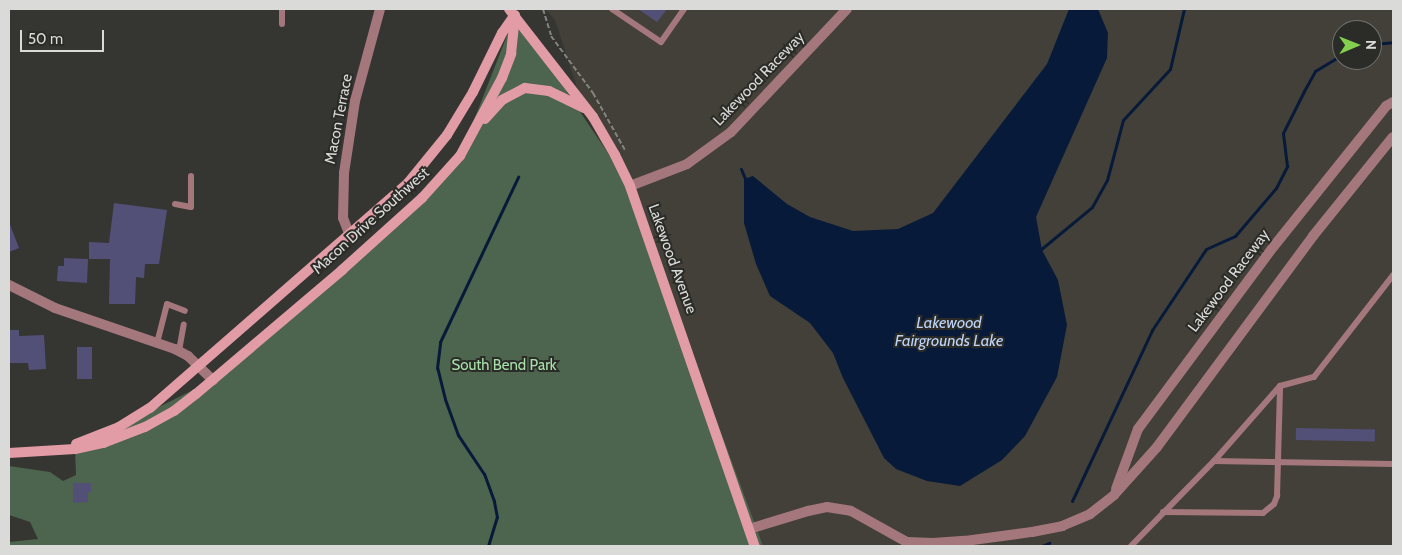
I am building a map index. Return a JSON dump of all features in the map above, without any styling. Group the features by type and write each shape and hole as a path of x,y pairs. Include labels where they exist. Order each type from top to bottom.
{"street":[{"name":"Macon Terrace","path":"350,236 343,218 344,173 355,101 380,9"},
{"name":"Lakewood Raceway","path":"630,186 687,164 731,132 847,9"},
{"name":"Macon Drive Southwest","path":"56,450 119,427 150,408 350,236 408,183 448,135 473,92 514,11"},
{"name":"Macon Drive Southwest","path":"9,453 75,449 103,443 145,427 174,410 213,380 422,198 460,156 475,132 502,78 511,54 514,11"},
{"name":"Lakewood Avenue","path":"514,11 588,111 615,155 630,186 755,546"},
{"path":"475,132 502,100 524,88 550,90 588,111"},
{"name":"Lakewood Raceway","path":"1114,495 1138,429 1274,246 1386,106 1393,102"},
{"path":"749,529 808,510 828,507 851,511 907,542 965,541 1062,526 1090,514 1114,495 1157,447 1313,236 1393,137"},
{"path":"9,285 55,308 179,351 199,366 213,380"}],"lane":[{"path":"282,9 282,24"},
{"path":"612,9 661,42 684,9"},
{"path":"175,204 191,207 191,176"},
{"path":"1131,546 1214,461 1280,386 1314,376 1393,275"},
{"path":"157,343 167,304 185,311"},
{"path":"179,351 184,324"},
{"path":"1163,512 1263,513 1274,504 1278,496 1277,463 1280,386"},
{"path":"1214,461 1393,464"}],"path":[{"path":"543,9 551,36 593,93 616,129 628,155"}],"shaded area":[{"path":"545,9 1393,9 1393,546 748,546 649,280 596,130 585,112 555,20"}],"green space":[{"name":"South Bend Park","path":"515,15 630,186 763,546 9,546 9,542 38,539 30,522 9,515 9,466 50,472 63,481 76,475 75,449 213,380 422,198 460,156"}],"water":[{"name":"Lakewood Fairgrounds Lake","path":"1069,9 1098,9 1108,33 1107,58 1036,217 1042,250 1058,280 1067,325 1057,377 1025,436 1002,460 960,486 927,481 896,469 884,458 843,378 833,353 810,323 770,296 756,264 744,223 744,179 753,176 787,204 810,217 853,231 898,229 933,213 1047,64"}],"building":[{"path":"638,9 667,9 657,22"},
{"path":"114,203 167,210 159,264 145,264 144,278 136,277 135,304 109,304 110,259 89,259 89,242 109,243"},
{"path":"9,222 19,248 9,252"},
{"path":"64,258 88,259 87,283 57,281 58,266 64,266"},
{"path":"9,330 19,330 19,336 44,335 46,369 29,370 28,363 9,363"},
{"path":"77,347 92,347 92,379 77,379"},
{"path":"1296,428 1375,429 1375,441 1296,440"},
{"path":"73,483 91,483 91,492 88,492 88,502 73,503"}],"waterway":[{"path":"1040,250 1092,207 1107,180 1123,120 1170,69 1184,9"},
{"path":"1382,43 1393,42"},
{"path":"1072,501 1152,330 1206,249 1235,236 1276,188 1287,166 1283,133 1315,71 1332,61"},
{"path":"741,169 746,181"},
{"path":"488,546 497,517 494,501 484,474 458,435 445,399 437,368 440,342 518,177"},
{"path":"1042,546 1049,543"}]}
